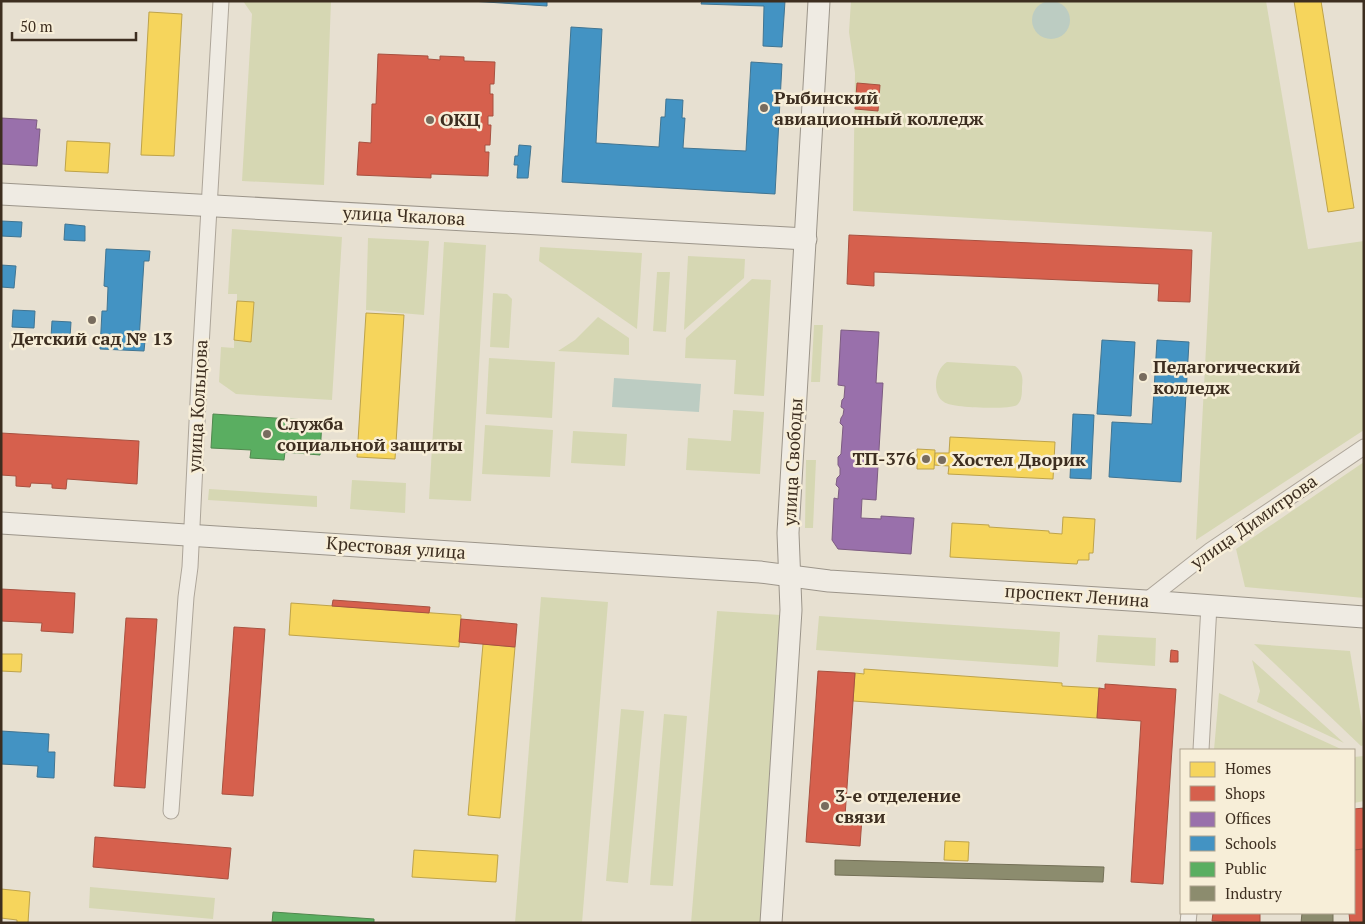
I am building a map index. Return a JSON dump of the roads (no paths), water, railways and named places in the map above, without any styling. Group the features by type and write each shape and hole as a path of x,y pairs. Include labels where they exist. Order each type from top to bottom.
{"street":[{"name":"улица Кольцова","path":"171,811 186,597 190,567 199,381 222,1"},
{"name":"улица Свободы","path":"771,923 792,610 788,533 819,1"},
{"name":"улица Чкалова","path":"1,194 806,238"},
{"name":"улица Димитрова","path":"1146,601 1211,550 1364,447"},
{"name":"Крестовая улица","path":"1,523 760,572 790,576"},
{"name":"проспект Ленина","path":"790,576 829,581 1209,605 1364,617"},
{"path":"1201,749 1209,605"}],"place":[{"name":"Рыбинский авиационный колледж","path":"764,108"},
{"name":"ОКЦ","path":"430,120"},
{"name":"Детский сад № 13","path":"92,320"},
{"name":"Педагогический колледж","path":"1143,377"},
{"name":"Служба социальной защиты","path":"267,434"},
{"name":"ТП-376","path":"926,459"},
{"name":"Хостел Дворик","path":"942,460"},
{"name":"3-е отделение связи","path":"825,806"}]}
